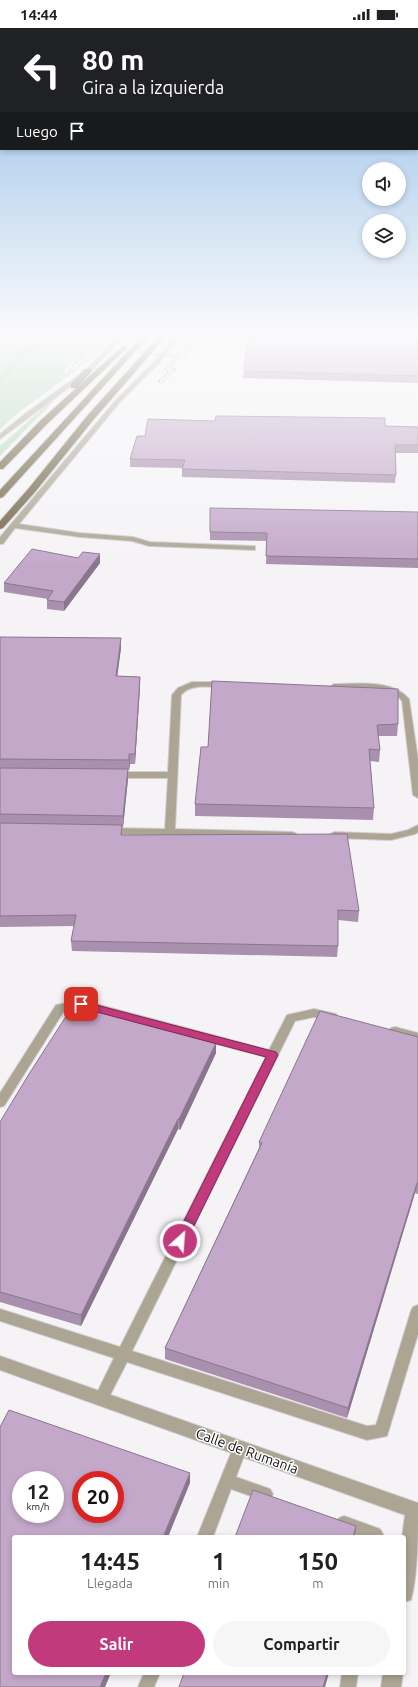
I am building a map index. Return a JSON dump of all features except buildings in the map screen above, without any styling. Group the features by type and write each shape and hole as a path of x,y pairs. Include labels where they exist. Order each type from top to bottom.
{"main road":[{"path":"44,422 52,412"},
{"path":"0,467 54,412"},
{"path":"0,495 76,412"},
{"path":"0,514 95,412"},
{"path":"0,526 32,490 91,417"}],"street":[{"name":"Calle de Rumanía","path":"0,1364 415,1510 406,1578"},
{"path":"391,1687 393,1675"}],"lane":[{"path":"0,437 30,412"},
{"path":"0,542 108,412"},
{"path":"14,526 80,535 133,539 149,544 252,548"},
{"path":"170,832 177,694 185,687 198,685 230,685"},
{"path":"324,687 372,687 389,689 400,694 406,701 418,795"},
{"path":"110,775 172,775"},
{"path":"327,835 398,836 413,833 418,828"},
{"path":"100,831 303,835"},
{"path":"0,1103 60,1008 81,1004 272,1055"},
{"path":"101,1399 291,1018 314,1013 344,1020"},
{"path":"381,1028 418,1037"},
{"path":"0,1314 366,1433 382,1431 418,1311"},
{"path":"206,1535 240,1448"},
{"path":"228,1481 279,1499"},
{"path":"331,1518 375,1535"},
{"path":"146,1687 151,1675"},
{"path":"348,1687 350,1675"}],"green space":[{"path":"0,412 19,412 0,429"},
{"path":"38,412 43,412 0,456 0,446"}],"route":[{"path":"81,1004 272,1055 180,1241"}]}
